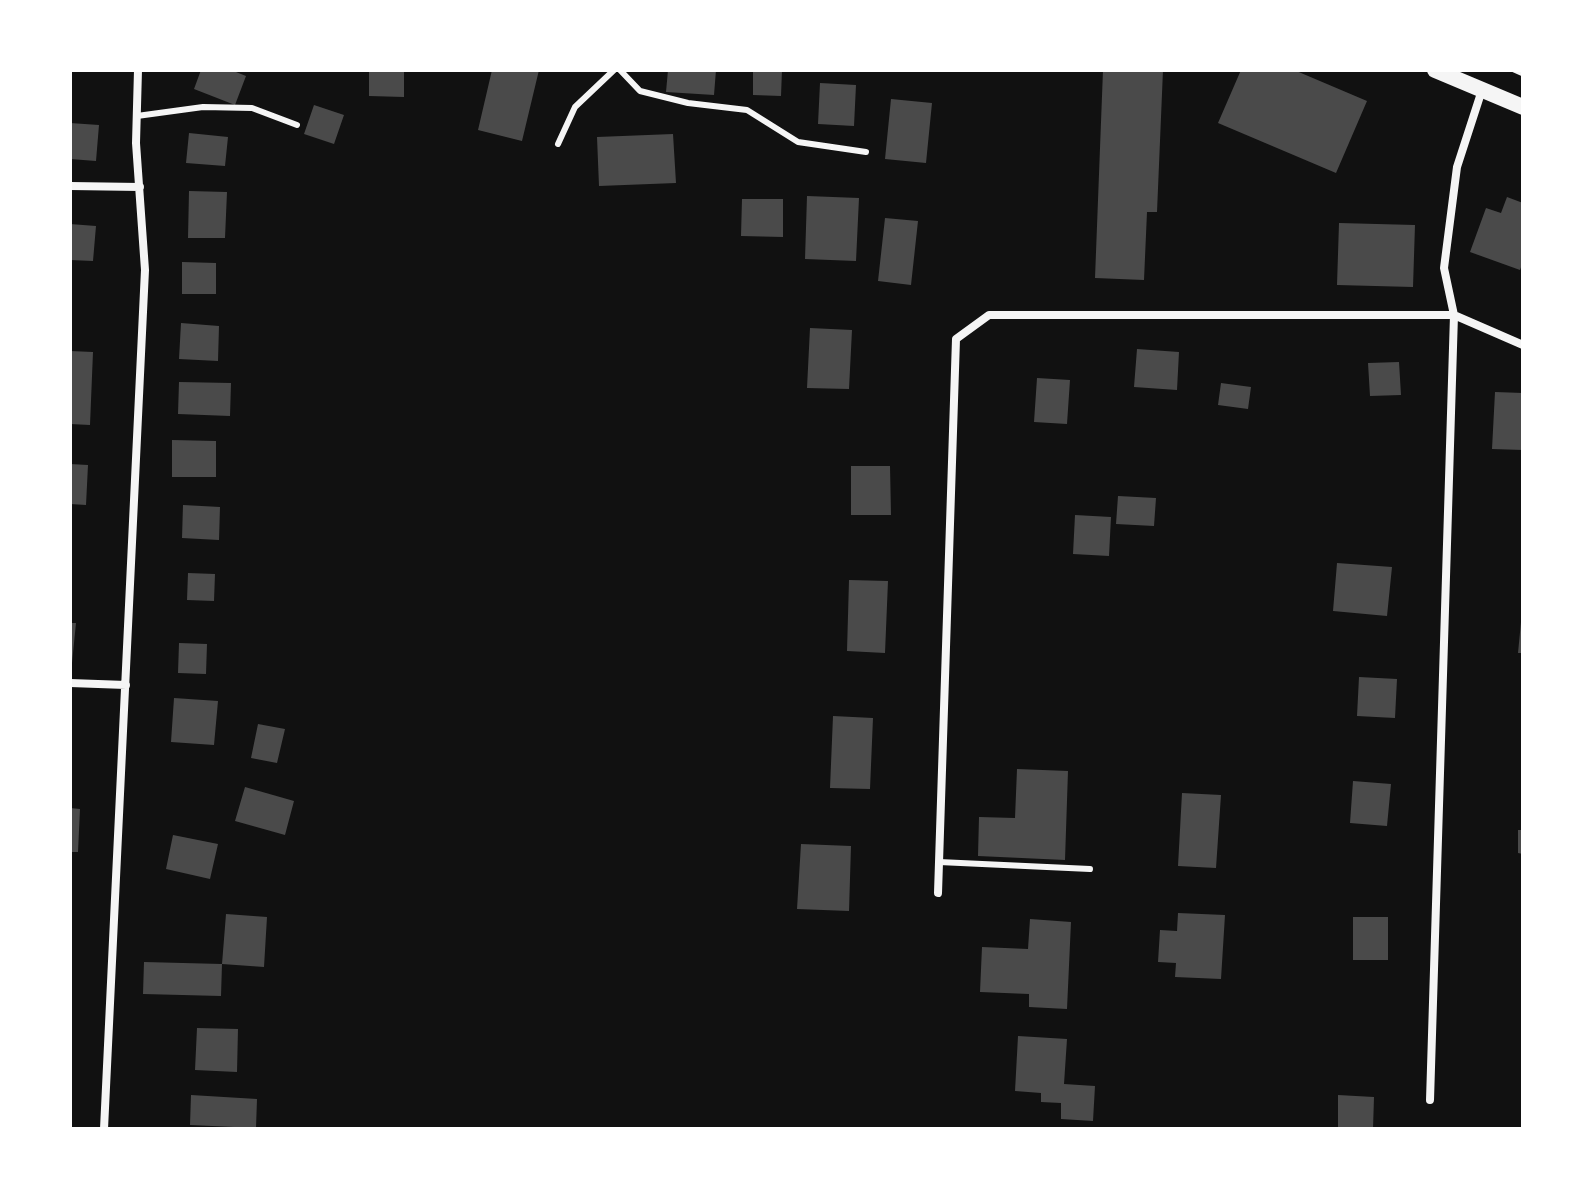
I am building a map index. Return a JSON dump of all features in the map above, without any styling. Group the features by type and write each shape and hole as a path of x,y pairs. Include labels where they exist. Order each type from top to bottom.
{"main road":[{"path":"1435,70 1523,107"}],"street":[{"path":"104,1129 145,270 136,143 138,70"},
{"path":"1430,1100 1454,315 1444,268 1457,167 1482,90"},
{"path":"70,186 140,187"},
{"path":"938,893 956,339 989,315 1454,315 1523,345"},
{"path":"70,683 126,685"}],"lane":[{"path":"558,144 575,107 617,70 640,91 688,103 747,110 798,142 866,152"},
{"path":"137,116 203,107 252,108 297,125"},
{"path":"939,862 1090,869"}],"path":[{"path":"1514,70 1523,74"}],"building":[{"path":"201,70 231,70 246,76 235,105 194,89"},
{"path":"369,70 404,70 404,97 369,96"},
{"path":"492,70 539,70 522,141 478,130"},
{"path":"668,70 716,70 714,95 666,92"},
{"path":"753,70 782,70 781,96 753,95"},
{"path":"1103,70 1163,70 1157,212 1147,212 1144,280 1095,278"},
{"path":"1241,70 1294,70 1367,101 1336,173 1218,123"},
{"path":"820,83 856,85 854,126 818,124"},
{"path":"891,99 932,103 926,163 885,159"},
{"path":"314,105 344,115 334,144 304,134"},
{"path":"70,123 99,125 96,161 70,159"},
{"path":"189,133 228,137 225,166 186,163"},
{"path":"673,134 676,183 599,186 597,137"},
{"path":"189,191 227,192 225,238 188,238"},
{"path":"807,196 859,198 856,261 805,259"},
{"path":"1507,197 1523,203 1523,262 1520,270 1470,252 1486,208 1501,213"},
{"path":"742,199 783,199 783,237 741,236"},
{"path":"885,218 918,221 911,285 878,281"},
{"path":"1339,223 1415,225 1413,287 1337,285"},
{"path":"70,224 96,226 93,261 70,260"},
{"path":"182,262 216,263 216,294 182,294"},
{"path":"181,323 219,326 218,361 179,359"},
{"path":"810,328 852,330 849,389 807,388"},
{"path":"1137,349 1179,352 1177,390 1134,387"},
{"path":"70,351 93,352 90,425 70,424"},
{"path":"1399,362 1401,395 1370,396 1368,363"},
{"path":"1037,378 1070,380 1067,424 1034,422"},
{"path":"179,382 231,383 230,416 178,414"},
{"path":"1221,383 1251,387 1248,409 1218,405"},
{"path":"1495,392 1523,393 1523,450 1492,449"},
{"path":"172,440 216,441 216,477 172,477"},
{"path":"70,464 88,465 86,505 70,504"},
{"path":"851,466 890,466 891,515 851,515"},
{"path":"1118,496 1156,498 1154,526 1116,524"},
{"path":"183,505 220,507 219,540 182,538"},
{"path":"1075,515 1111,517 1109,556 1073,554"},
{"path":"1337,563 1392,567 1387,616 1333,611"},
{"path":"188,573 215,574 214,601 187,600"},
{"path":"849,580 888,581 885,653 847,651"},
{"path":"1521,622 1523,653 1518,653"},
{"path":"70,623 76,623 72,663 70,663"},
{"path":"179,643 207,644 206,674 178,673"},
{"path":"1359,677 1397,679 1395,718 1357,716"},
{"path":"174,698 218,701 214,745 171,742"},
{"path":"833,716 873,718 870,789 830,788"},
{"path":"258,724 285,729 277,763 251,758"},
{"path":"1017,769 1068,771 1065,860 978,856 979,817 1015,818"},
{"path":"1353,781 1391,784 1387,826 1350,823"},
{"path":"245,787 294,801 285,835 235,821"},
{"path":"1182,793 1221,795 1216,868 1178,866"},
{"path":"70,808 80,809 78,852 70,852"},
{"path":"1518,830 1523,830 1523,854 1518,853"},
{"path":"173,835 218,844 210,879 166,869"},
{"path":"801,844 851,846 849,911 797,909"},
{"path":"1178,913 1225,915 1221,979 1175,977 1176,963 1158,962 1160,930 1177,931"},
{"path":"226,914 267,917 264,967 222,964"},
{"path":"1353,917 1388,917 1388,960 1353,960"},
{"path":"1030,919 1071,922 1067,1009 1029,1007 1029,994 980,992 982,947 1028,949"},
{"path":"144,962 222,964 221,996 143,994"},
{"path":"197,1028 238,1029 237,1072 195,1070"},
{"path":"1018,1036 1067,1039 1064,1084 1095,1086 1093,1121 1061,1119 1061,1103 1041,1102 1041,1093 1015,1091"},
{"path":"191,1095 257,1099 256,1128 190,1125"},
{"path":"1338,1095 1374,1097 1373,1129 1338,1129"}]}
